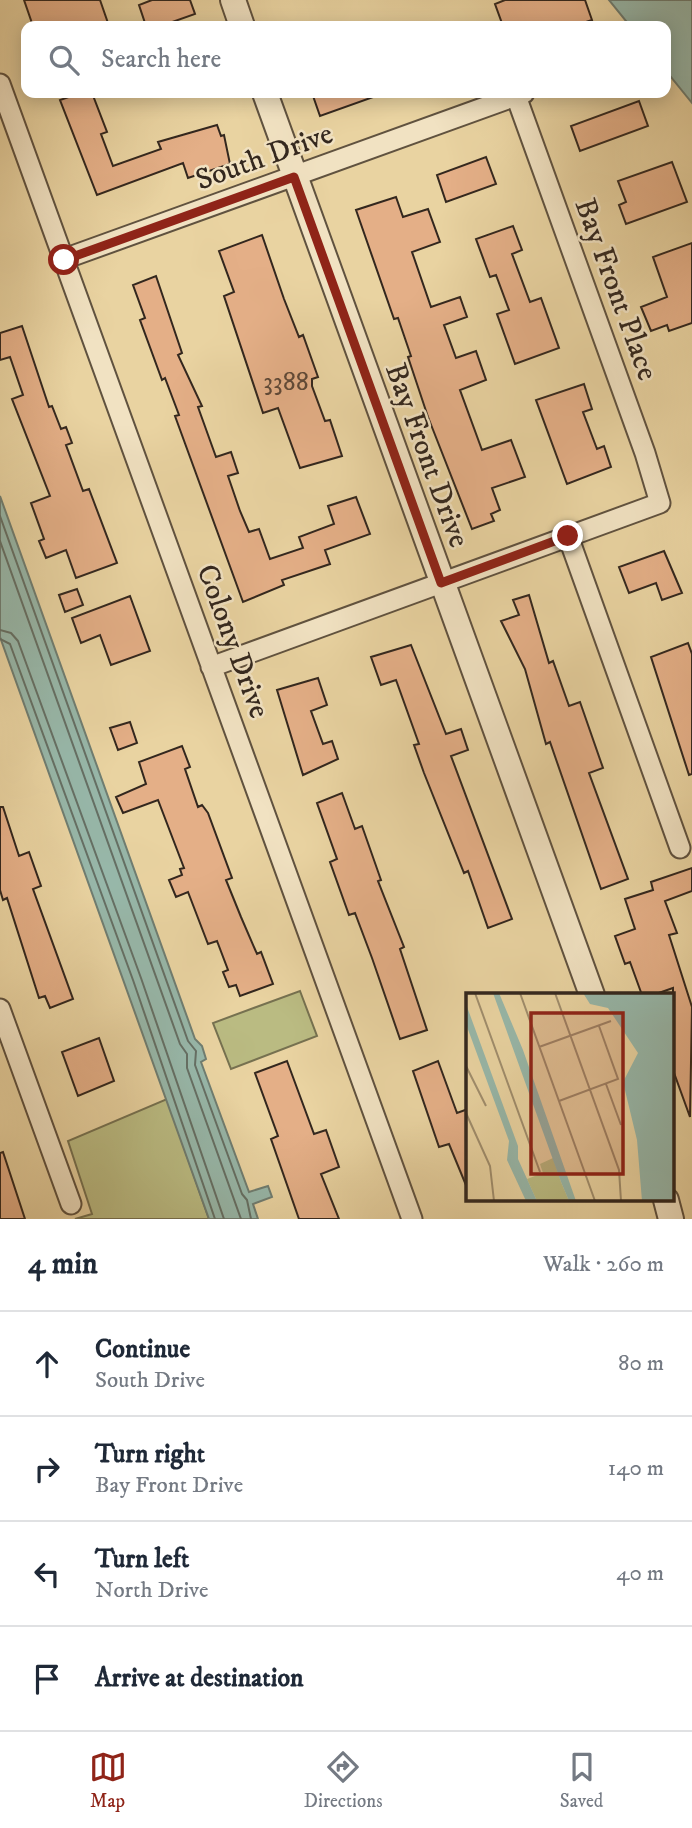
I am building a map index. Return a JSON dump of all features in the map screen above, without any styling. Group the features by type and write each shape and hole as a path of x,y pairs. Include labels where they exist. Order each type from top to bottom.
{"street":[{"path":"233,0 240,21"},
{"name":"Colony Drive","path":"0,84 412,1219"},
{"name":"Bay Front Drive","path":"267,98 591,993"},
{"name":"South Drive","path":"64,260 509,98"},
{"name":"Bay Front Place","path":"521,98 660,503 568,536"},
{"path":"211,667 568,536 680,848"},
{"path":"0,1009 71,1205"},
{"path":"667,1202 671,1219"}],"green space":[{"path":"300,991 317,1036 231,1069 213,1023"},
{"path":"167,1099 209,1219 75,1219 92,1214 68,1141"}],"water":[{"path":"609,0 692,0 692,103 671,77 671,21 626,21"},
{"path":"0,496 195,1039 202,1046 206,1059 201,1062 249,1192 268,1186 272,1197 253,1204 258,1219 209,1219 0,637"}],"building":[{"path":"24,0 100,0 107,21 31,21"},
{"path":"152,0 190,0 195,14 175,21 144,21 139,5"},
{"path":"505,0 585,0 592,20 501,21 495,4"},
{"path":"94,98 107,132 101,134 113,166 161,149 158,142 217,125 221,136 224,135 230,164 188,178 183,163 97,195 60,100"},
{"path":"314,98 371,98 320,116"},
{"path":"639,101 648,126 580,151 571,126"},
{"path":"486,157 496,184 446,202 437,175"},
{"path":"672,162 687,202 626,224 619,205 626,202 618,181"},
{"path":"396,197 403,217 428,209 440,242 412,252 431,307 460,297 467,317 444,325 456,358 476,351 486,380 460,390 482,450 511,440 525,477 492,488 500,510 491,514 494,521 472,529 428,417 398,318 394,319 356,210"},
{"path":"513,226 522,250 512,254 530,302 541,298 559,348 515,364 497,314 509,310 496,275 490,277 476,239"},
{"path":"262,235 299,337 303,335 318,377 312,379 312,386 325,421 330,420 342,456 300,468 278,408 263,413 224,296 234,292 219,251"},
{"path":"692,243 692,323 669,331 667,325 651,331 641,307 667,297 653,257"},
{"path":"156,276 182,353 178,355 202,406 198,407 216,457 231,452 238,473 228,476 240,511 249,532 259,529 270,559 303,548 299,537 334,524 328,506 356,497 370,534 325,550 330,564 282,580 284,585 243,602 175,416 179,415 165,378 162,380 140,320 145,318 133,285"},
{"path":"22,326 49,407 52,406 61,429 66,427 72,443 66,445 83,491 89,489 117,563 76,578 66,550 46,558 39,541 44,539 31,503 50,496 12,399 23,395 10,357 0,360 0,333"},
{"path":"584,384 592,409 583,412 597,449 604,446 611,467 567,484 536,400"},
{"path":"664,551 682,593 662,600 656,583 629,593 619,567"},
{"path":"77,589 83,605 65,612 59,595"},
{"path":"529,595 549,663 553,661 569,706 580,702 603,768 589,773 628,879 601,889 550,742 546,744 525,669 501,621 519,615 513,600"},
{"path":"130,596 150,651 111,665 100,635 81,643 72,618"},
{"path":"688,643 692,654 692,774 689,775 651,657"},
{"path":"411,645 446,734 461,729 468,750 451,756 512,919 488,928 468,871 464,873 424,773 414,745 419,744 396,680 381,685 371,657"},
{"path":"318,678 327,705 311,711 323,744 332,741 338,759 303,775 277,690"},
{"path":"130,722 137,743 118,750 110,728"},
{"path":"182,746 190,767 185,769 198,807 202,805 208,813 232,878 226,880 257,954 261,952 273,984 240,996 236,985 229,987 223,972 228,970 217,941 208,944 188,892 176,897 169,880 182,875 180,869 184,868 158,800 123,813 116,797 146,784 139,762"},
{"path":"342,793 355,829 362,826 381,880 378,881 404,947 400,949 427,1030 400,1039 355,913 349,915 330,862 337,859 317,803"},
{"path":"0,807 3,807 19,856 29,852 41,886 33,889 73,999 50,1008 45,996 39,998 7,898 3,900 0,890"},
{"path":"692,868 692,891 665,901 677,933 669,935 692,1007 690,1117 674,1073 673,988 659,993 641,993 630,962 625,964 615,936 635,929 625,899 653,890 651,882"},
{"path":"99,1038 114,1081 78,1096 62,1052"},
{"path":"287,1061 314,1134 326,1130 339,1167 321,1174 339,1219 299,1219 271,1139 278,1136 255,1073"},
{"path":"438,1061 457,1113 466,1110 466,1185 449,1144 439,1147 413,1071"},
{"path":"3,1152 25,1219 0,1219 0,1153"}],"route":[{"path":"64,260 294,177 441,583 568,536"}]}
